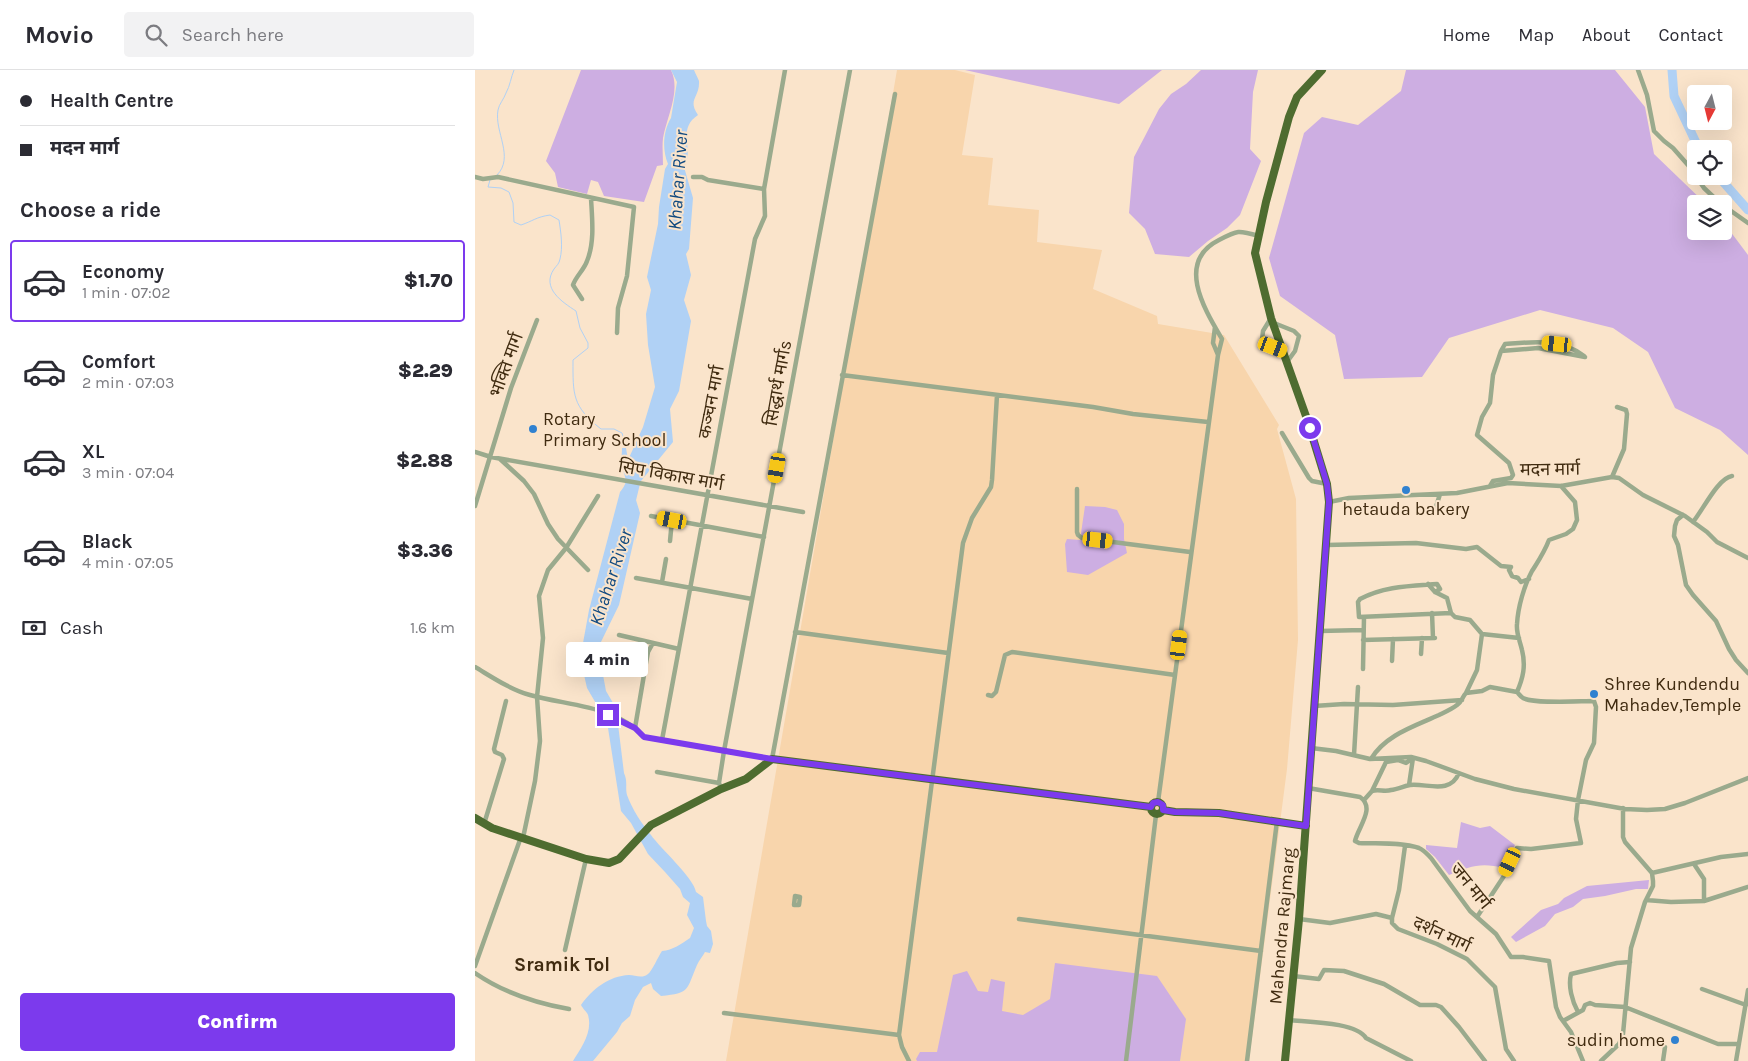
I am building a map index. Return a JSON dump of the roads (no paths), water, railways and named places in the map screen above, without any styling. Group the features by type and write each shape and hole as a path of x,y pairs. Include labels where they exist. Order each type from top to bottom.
{"highway":[{"name":"Mahendra Rajmarg","path":"1285,1061 1299,919 1329,502 1327,484 1307,419 1272,321 1255,254 1266,202 1289,117 1297,97 1321,70"},
{"path":"475,818 485,824 522,838 586,859 599,862 614,862 651,825 720,786 746,779 772,759 1163,805 1163,810"},
{"path":"1155,804 1152,813 1160,814 1163,810"},
{"path":"1163,810 1219,813 1306,826"}],"street":[{"name":"कञ्चन मार्ग","path":"663,740 755,239 765,216 764,189 785,70"},
{"name":"सिद्धार्थ मार्गs","path":"720,786 724,751 850,70"},
{"path":"1638,70 1647,94 1654,131 1688,164 1704,188 1711,195"},
{"path":"475,669 528,695 588,707 635,728 644,737 772,759 895,94"},
{"path":"475,177 483,179 498,178 634,207 627,276 618,308 617,333"},
{"path":"693,177 764,189"},
{"path":"581,299 573,285 588,261 593,227 591,198"},
{"path":"1732,212 1748,223"},
{"path":"1155,804 1175,675 1208,422 1222,339 1198,292 1197,268 1200,259 1213,243 1237,231 1259,236"},
{"name":"भक्ति मार्ग","path":"475,506 511,388 537,320"},
{"path":"1283,351 1267,344 1263,340 1263,331 1272,321 1294,331 1299,336 1295,351 1287,362"},
{"path":"1215,328 1213,342 1218,355"},
{"path":"1490,486 1493,481 1511,478 1513,475 1509,463 1477,435 1482,417 1490,403 1493,375 1501,351 1505,344 1537,342 1557,344 1576,350 1585,357 1539,348 1501,351"},
{"path":"842,376 1093,406 1133,414 1208,422"},
{"path":"909,1061 901,1047 899,1035 948,653 963,543 972,518 991,487 997,395"},
{"path":"1617,407 1626,410 1627,414 1625,444 1612,477 1619,478 1643,494 1683,515 1707,532 1717,542 1748,558"},
{"path":"1282,433 1309,478 1316,483 1327,484"},
{"name":"सिप विकास मार्ग","path":"475,452 491,457 803,512"},
{"path":"499,458 524,480 534,494 548,524 587,570"},
{"path":"1693,522 1719,483 1727,476 1732,476"},
{"name":"मदन मार्ग","path":"1329,502 1349,498 1457,493 1508,484 1561,486 1612,477"},
{"path":"1517,692 1525,668 1517,624 1522,599 1529,579 1541,559 1549,540 1566,534 1573,529 1577,520 1575,502 1561,486"},
{"path":"1077,489 1078,536 1190,552"},
{"path":"1431,513 1436,507 1440,494"},
{"path":"475,966 522,838 535,780 540,741 537,697 543,638 539,596 548,570 567,548 598,496"},
{"path":"1683,515 1677,520 1674,536 1678,545 1687,585 1693,595 1716,621 1732,654 1748,673"},
{"path":"651,516 764,537"},
{"path":"670,541 672,520"},
{"path":"1326,545 1417,543 1466,549 1477,547 1501,566 1511,567 1510,573 1521,582 1529,579"},
{"path":"662,582 666,559"},
{"path":"636,578 752,599"},
{"path":"1451,612 1359,617 1359,599 1373,591 1392,587 1437,584 1441,589 1435,592 1447,598 1451,612 1459,619 1470,620 1482,634 1519,638"},
{"path":"1363,640 1434,638 1432,613"},
{"path":"1363,669 1364,617"},
{"path":"1320,631 1363,630"},
{"path":"795,632 948,653"},
{"path":"1371,759 1379,746 1399,735 1407,728 1452,708 1463,700 1463,695 1477,670 1482,634"},
{"path":"619,635 679,650"},
{"path":"1421,654 1422,638"},
{"path":"1392,661 1393,639"},
{"path":"635,728 648,652 653,643"},
{"path":"988,695 992,696 996,692 1005,655 1012,652 1175,675"},
{"path":"1354,755 1358,687"},
{"path":"1465,693 1482,691 1490,687 1517,692 1523,698 1535,700 1594,701 1596,707 1594,743 1586,760 1578,800 1576,819 1581,843 1531,850 1517,848 1504,876 1477,917"},
{"path":"1314,706 1326,704 1393,705 1463,700"},
{"path":"485,824 504,759 494,749 507,701"},
{"path":"1311,748 1371,759 1413,758 1475,779 1514,789 1623,808 1647,810 1665,809 1685,803 1748,778"},
{"path":"1409,786 1413,758"},
{"path":"1308,788 1360,797 1364,800 1372,790 1386,762 1398,760 1406,763 1413,758"},
{"path":"657,772 720,786"},
{"path":"1372,790 1389,791 1409,786 1447,786 1454,782 1459,773"},
{"name":"जन मार्ग","path":"1364,800 1367,808 1365,818 1355,841 1359,843 1405,846 1424,850 1470,911 1496,934 1511,957 1549,961 1556,1007 1571,1032 1583,1061"},
{"path":"1601,1061 1619,1044 1623,1034 1631,948 1646,900 1653,886 1652,874 1625,842 1623,837 1623,808"},
{"path":"1126,1061 1156,815"},
{"path":"1247,1061 1277,821"},
{"path":"1392,918 1399,890 1405,846"},
{"path":"1652,874 1721,857 1748,854"},
{"path":"565,950 586,859"},
{"path":"1694,864 1702,874 1704,901"},
{"path":"1646,900 1671,902 1704,901 1748,887"},
{"name":"दर्शन मार्ग","path":"1299,919 1330,923 1376,914 1392,918 1393,923 1398,929 1437,944 1467,959 1495,987 1506,1049 1515,1061"},
{"path":"1019,919 1261,951"},
{"path":"1578,1012 1569,987 1571,974 1617,963 1630,962"},
{"path":"1293,976 1319,979 1324,970 1344,972 1384,984 1420,1005 1436,1005 1441,1007 1485,1061"},
{"path":"475,973 488,982 519,996 539,1003 569,1009"},
{"path":"1702,989 1746,1004"},
{"path":"1736,1061 1739,1044 1743,1036 1748,990"},
{"path":"1563,1021 1583,1010 1585,1005 1590,1003 1625,1008 1718,1044 1739,1044"},
{"path":"724,1013 899,1035"},
{"path":"1289,1020 1349,1027 1362,1032 1366,1038 1411,1061"},
{"path":"1663,1061 1665,1047"}],"water":[{"path":"671,70 694,70 699,81 694,102 698,115 688,127 688,153 684,167 693,198 689,249 686,254 691,275 684,300 691,321 679,391 670,409 673,442 641,481 633,481 632,487 640,513 619,605 598,648 606,691 616,708 627,795 634,811 655,841 683,871 696,892 703,897 707,926 711,931 713,944 710,953 705,952 699,961 686,989 678,993 661,996 653,989 651,983 643,987 635,1000 630,1016 622,1023 593,1061 573,1061 588,1034 588,1015 581,1005 590,994 602,984 615,978 629,975 641,977 648,974 662,951 673,948 690,938 694,928 687,915 690,903 683,897 680,889 648,854 631,823 621,811 608,728 587,688 582,666 583,643 589,610 620,492 626,482 622,463 622,448 626,448 628,460 643,427 655,387 648,345 646,314 651,290 647,277 658,224 665,169 668,164 664,141 666,129 671,118 677,82"}],"waterway":[{"path":"497,175 502,168 504,160 498,110 509,87 514,70"},
{"path":"1672,70 1674,96 1695,140"},
{"path":"490,180 488,187 501,188 509,192 513,203 514,222 521,225 550,215 559,220 561,254 550,282 559,299 576,311 580,328 588,343 588,348 573,360 573,382 576,399 584,413 601,429 614,429 622,433 625,443 624,447"},
{"path":"1726,185 1748,210"},
{"name":"Khahar River","path":"631,502 638,473"}],"place":[{"name":"Rotary Primary School","path":"533,429"},
{"name":"hetauda bakery","path":"1406,490"},
{"name":"Shree Kundendu Mahadev,Temple","path":"1594,694"},
{"name":"sudin home","path":"1675,1040"}],"district":[{"name":"Sramik Tol","path":"562,964"}]}
